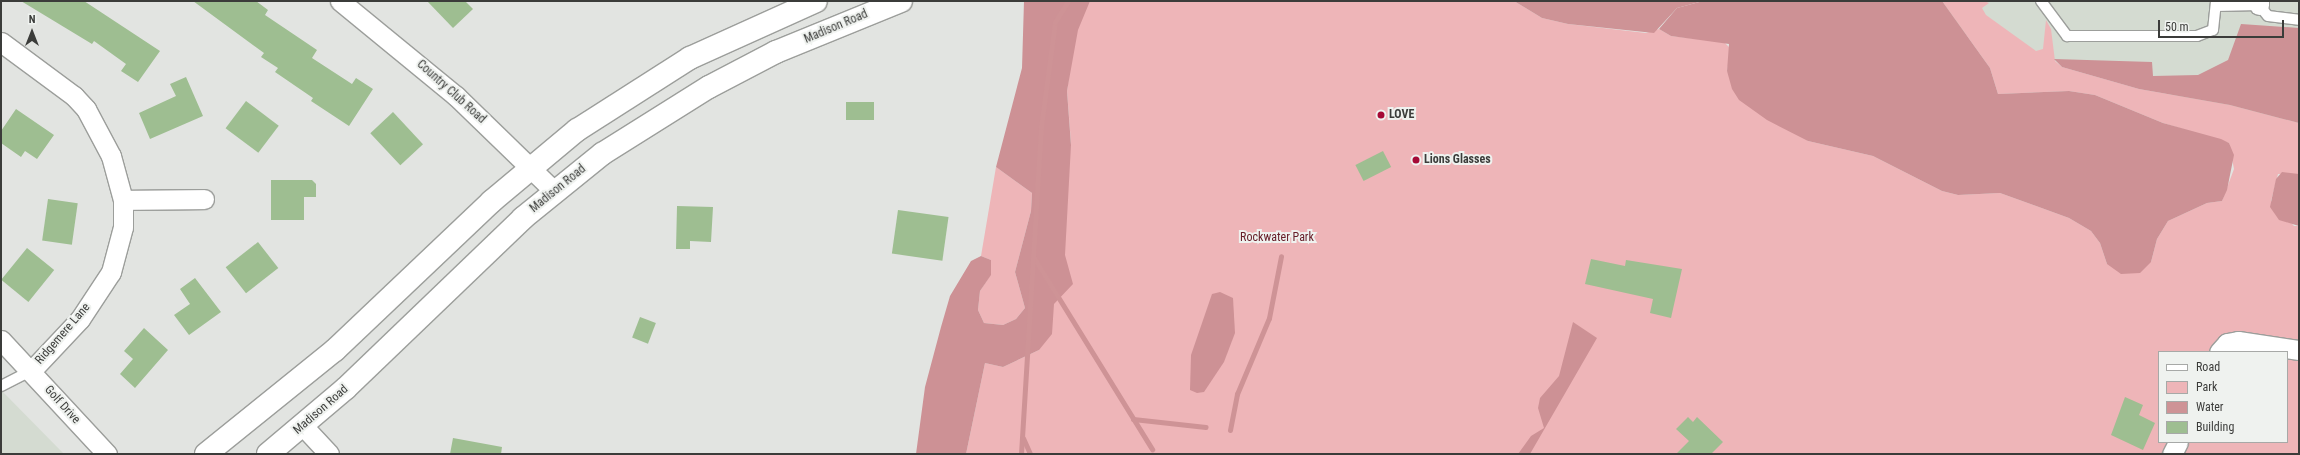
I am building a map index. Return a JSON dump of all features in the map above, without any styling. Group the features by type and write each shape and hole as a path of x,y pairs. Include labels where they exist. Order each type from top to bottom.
{"main road":[{"path":"206,454 335,350 531,166 627,95 690,58 786,6 816,1"},
{"name":"Madison Road","path":"268,454 303,426 554,191 654,118 776,52 901,1"}],"street":[{"name":"Country Club Road","path":"340,1 413,58 531,166 554,191"},
{"name":"Ridgemere Lane","path":"1,42 74,96 86,109 111,156 123,200 122,234 110,272 80,320 31,371"},
{"path":"123,200 204,199"},
{"name":"Golf Drive","path":"1,340 107,454"},
{"path":"2223,348 2248,341 2299,350"},
{"path":"303,426 329,454"},
{"path":"2172,454 2178,443"}],"lane":[{"path":"2041,1 2067,36 2204,35 2213,30 2216,4 2259,3 2268,16 2299,20"},
{"path":"1,386 31,371"}],"shaded area":[{"path":"1024,1 1090,1 1078,30 1067,91 1071,145 1065,255 1073,284 1054,304 1052,334 1039,350 1003,367 985,363 966,454 916,454 925,387 941,327 950,296 971,261 981,256 991,260 991,275 980,291 978,310 984,323 1003,325 1016,319 1025,308 1015,272 1031,211 1032,193 996,167 1022,68"},
{"path":"1703,1 1942,1 1990,68 1998,94 2069,91 2095,95 2163,123 2221,139 2229,143 2234,155 2227,190 2222,201 2207,203 2168,221 2157,239 2151,262 2140,273 2121,274 2107,264 2100,243 2091,231 2069,218 2000,193 1958,195 1942,191 1873,156 1808,141 1767,120 1739,100 1732,89 1727,71 1729,44 1671,36 1659,29 1677,8"},
{"path":"1901,1 2299,1 2299,132 1901,16"},
{"path":"2241,24 2299,28 2299,123 2230,105 2139,89 2062,67 2054,59 2152,62 2153,76 2198,75 2228,60"},
{"path":"2282,172 2299,174 2299,226 2279,220 2270,207 2276,179"},
{"path":"1220,292 1233,298 1235,333 1224,362 1204,392 1197,393 1190,390 1191,355 1212,294"},
{"path":"1573,322 1597,338 1530,454 1518,454 1531,436 1544,428 1538,408 1540,398 1559,376"},
{"path":"1,390 64,454 1,454"}],"green space":[{"name":"Rockwater Park","path":"1070,1 1514,1 1542,18 1568,24 1646,33 1659,29 1671,36 1724,42 1731,49 1727,71 1808,141 1873,156 1942,191 1958,195 2000,193 2069,218 2091,231 2100,243 2107,264 2151,262 2157,239 2168,221 2207,203 2222,201 2234,169 2229,143 2163,123 2095,95 2069,91 1998,94 1990,68 1942,1 1984,1 1989,3 1982,8 1986,15 2036,51 2043,49 2046,20 2051,29 2055,61 2062,67 2139,89 2230,105 2299,123 2299,174 2278,174 2271,201 2294,226 2299,226 2299,343 2220,339 2211,351 2158,351 2158,443 2168,443 2163,454 966,454 985,363 1003,367 1039,350 1071,143 1067,91 1072,53"},
{"path":"996,167 1032,193 1031,211 1015,272 1025,308 1016,319 1003,325 984,323 978,310 980,291 991,274 991,260 981,256"},
{"path":"2288,355 2299,357 2299,454 2182,454 2187,443 2288,443"}],"water":[{"path":"1514,1 1703,1 1677,8 1654,33 1568,24 1542,18"}],"building":[{"path":"21,1 84,1 160,51 138,82 121,71 126,64 94,41 92,44"},
{"path":"193,1 256,1 268,10 265,15 317,50 312,58 352,84 356,78 373,89 349,126 311,101 313,98 275,72 278,68 261,57 264,53"},
{"path":"427,1 465,1 473,9 453,28"},
{"path":"186,77 203,116 150,139 139,113 176,96 170,84"},
{"path":"246,101 279,126 258,153 226,128"},
{"path":"846,102 874,102 874,120 846,120"},
{"path":"16,109 54,135 37,159 25,151 21,157 1,143 1,131"},
{"path":"393,112 423,144 400,165 370,133"},
{"path":"1383,151 1391,167 1364,181 1355,165"},
{"path":"271,180 312,180 316,184 316,197 304,197 304,220 271,220"},
{"path":"48,199 78,203 72,245 42,241"},
{"path":"677,206 713,207 711,242 690,241 690,249 676,249"},
{"path":"898,210 949,217 942,261 892,254"},
{"path":"258,242 278,268 246,293 226,267"},
{"path":"27,248 54,270 28,302 1,280"},
{"path":"1591,259 1625,266 1626,260 1682,269 1671,318 1650,313 1653,299 1585,284"},
{"path":"195,278 221,312 189,335 174,315 190,304 180,289"},
{"path":"640,317 656,323 648,344 632,338"},
{"path":"144,328 168,350 135,388 120,374 133,359 124,351"},
{"path":"2125,397 2143,405 2139,415 2155,423 2143,450 2111,435"},
{"path":"1688,417 1693,422 1697,417 1723,442 1711,454 1676,454 1689,441 1676,429"},
{"path":"453,438 502,447 501,454 450,454"}],"waterway":[{"path":"1021,454 1041,127 1055,22 1068,1"},
{"path":"1284,240 1285,234"},
{"path":"1230,430 1237,394 1269,318 1281,256"},
{"path":"1034,258 1152,449"},
{"path":"1133,419 1206,427"},
{"path":"1023,438 1030,454"}],"place":[{"name":"LOVE","path":"1381,115"},
{"name":"Lions Glasses","path":"1416,160"}]}
